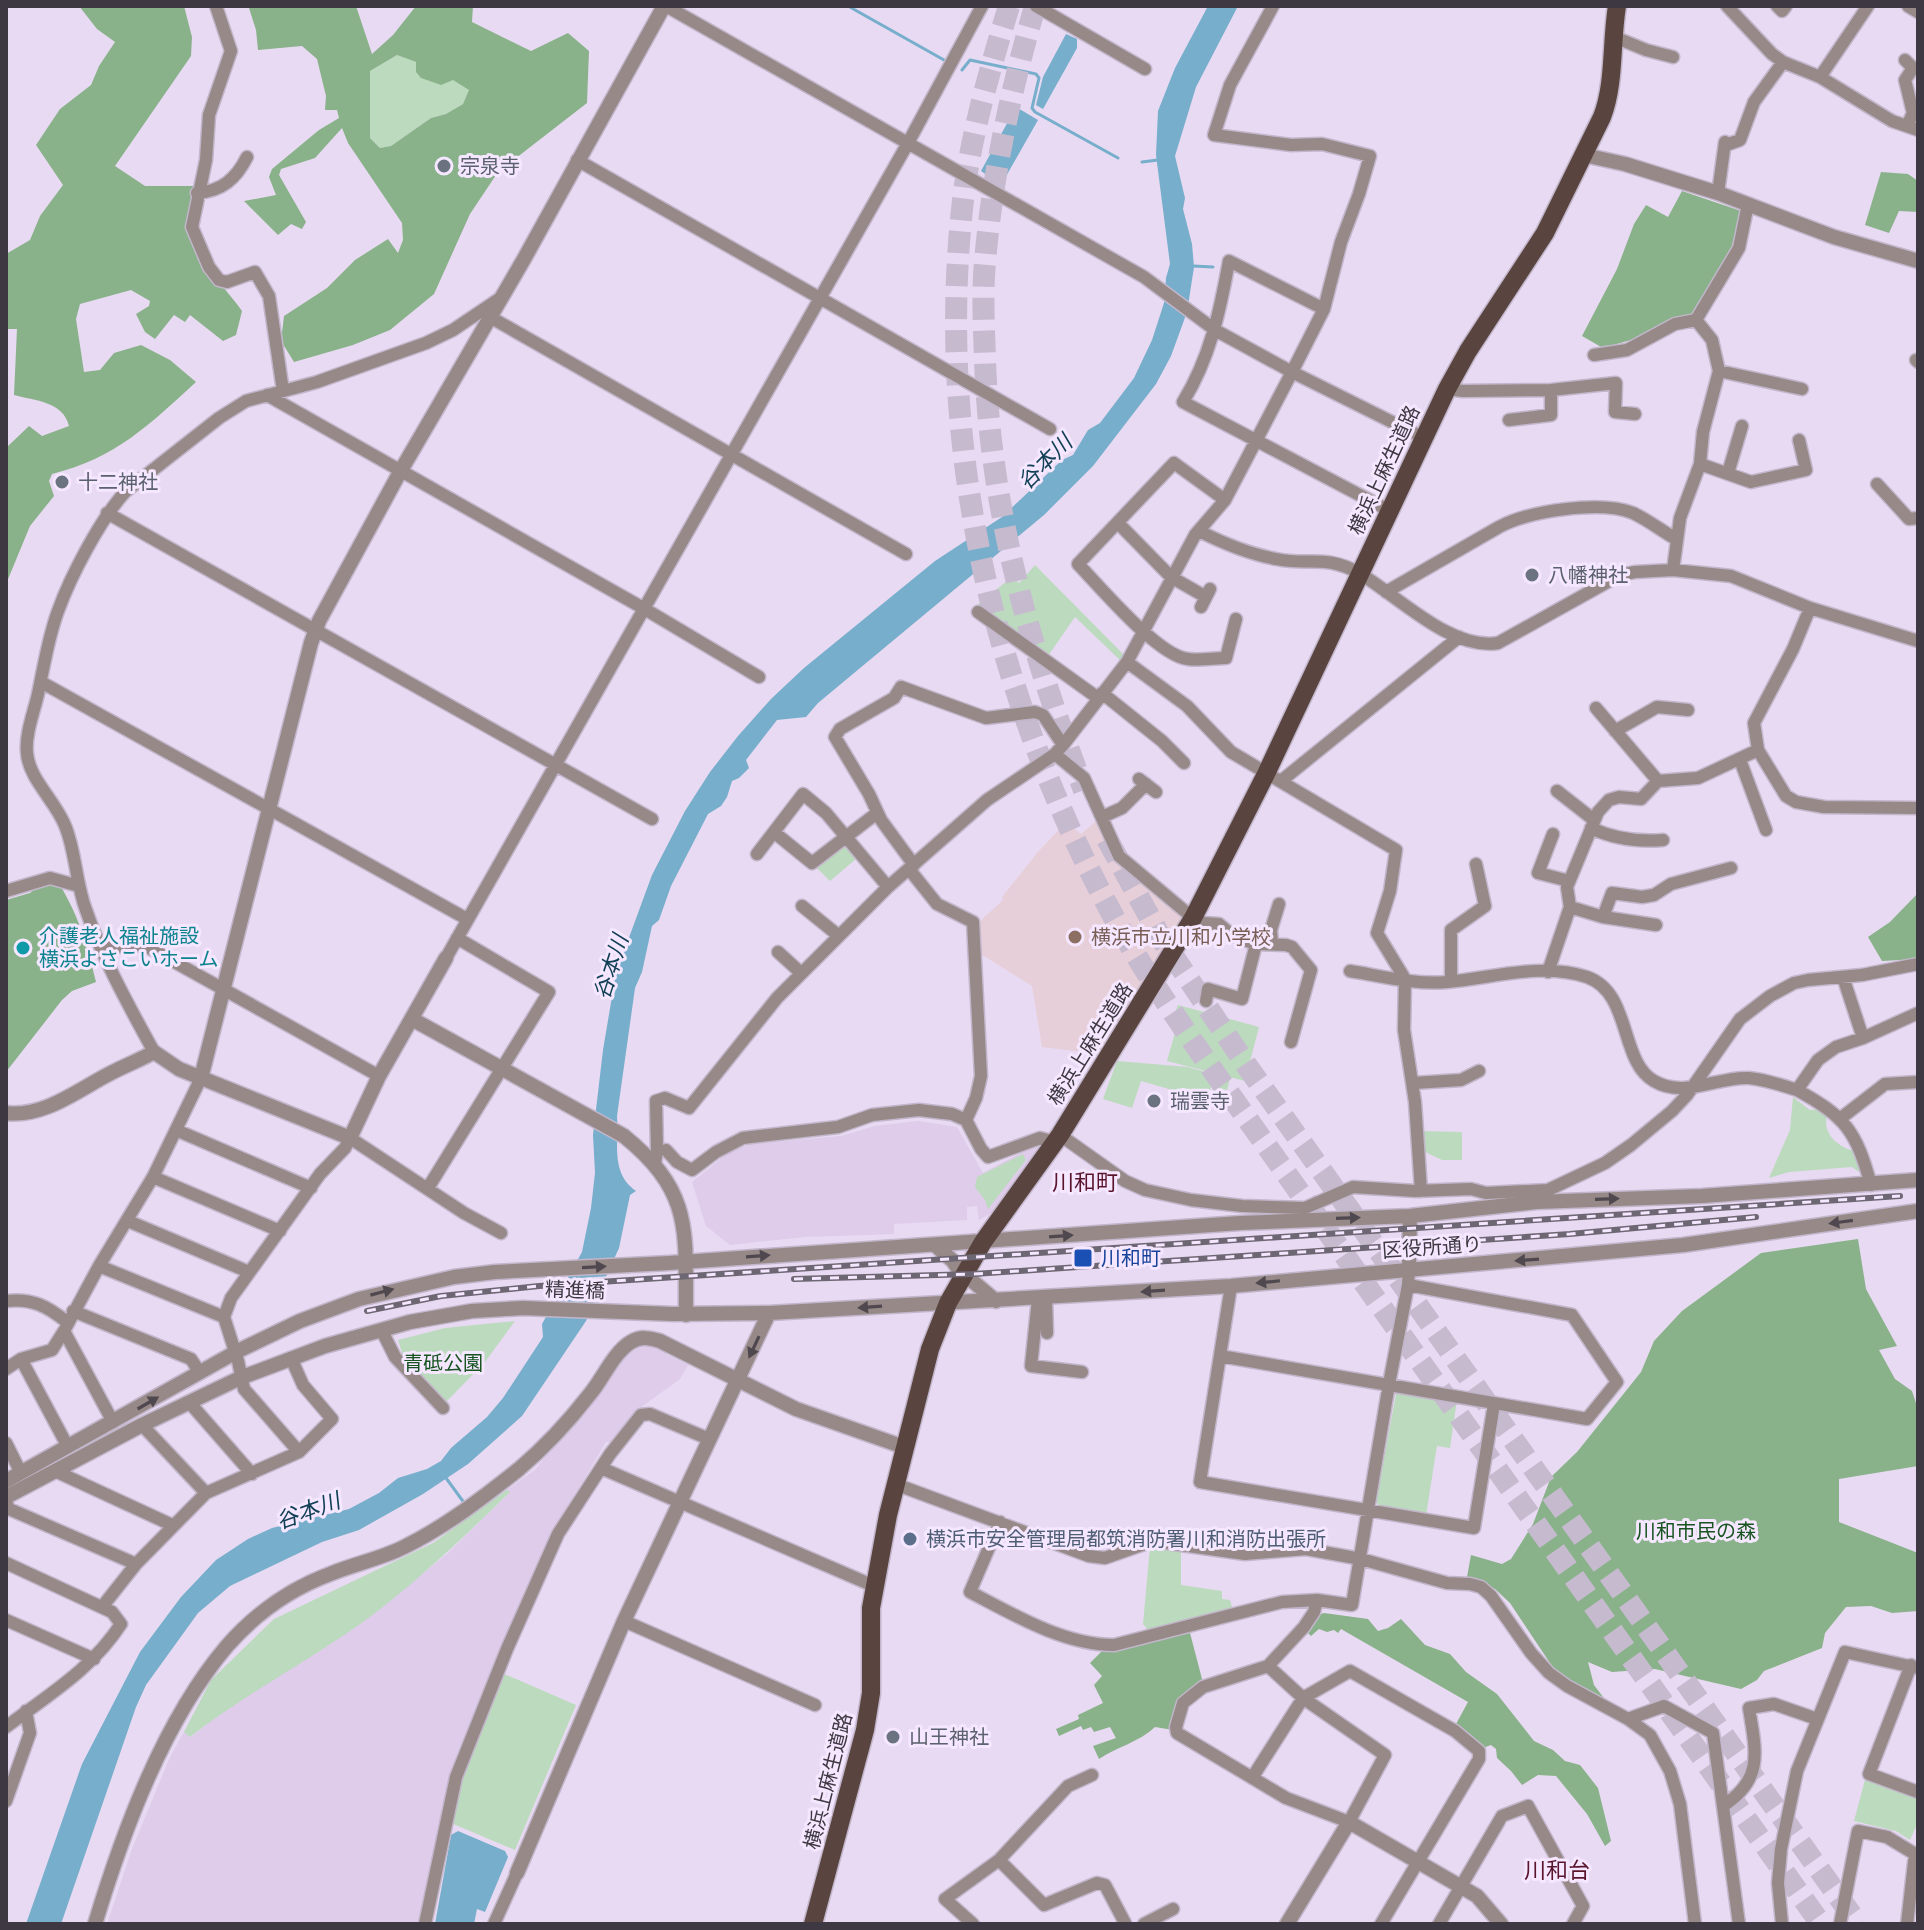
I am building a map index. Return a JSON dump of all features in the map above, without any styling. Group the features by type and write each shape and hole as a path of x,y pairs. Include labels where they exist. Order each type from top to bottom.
{"main road":[{"name":"横浜上麻生道路","path":"813,1924 865,1730 871,1693 869,1635 874,1586 895,1484 930,1349 948,1303 983,1242 1057,1139 1193,918 1274,778 1360,574 1447,389 1468,351 1545,233 1607,105 1617,6"}],"street":[{"path":"216,6 231,51 209,115 206,160 192,227 209,267 219,280 227,282 255,272 269,296 283,391"},
{"path":"6,1369 21,1359 52,1350 153,1177 176,1130 201,1078 315,631 400,472 524,259 665,6 1144,277 1212,328 1424,438"},
{"path":"299,1452 247,1395 224,1317 231,1298 320,1174 345,1148 379,1076 908,143 982,6"},
{"path":"653,1162 657,1151 656,1101 665,1098 689,1108 777,998 888,887 987,800 1059,750 1127,662 1195,535 1201,532 1225,500 1257,441 1324,309 1341,242 1370,156 1322,144 1291,145 1214,135 1230,85 1273,6"},
{"path":"1727,6 1783,62 1820,77 1892,121 1912,128 1913,113 1905,80 1913,68 1905,60"},
{"path":"1777,6 1782,11 1786,6"},
{"path":"1820,77 1868,6"},
{"path":"1908,6 1918,12"},
{"path":"1042,7 1145,69"},
{"path":"1612,36 1673,57"},
{"path":"1718,193 1725,142 1729,144 1740,140 1754,102 1783,62"},
{"path":"1584,155 1625,164 1718,193 1834,237 1917,258"},
{"path":"197,193 221,190 240,171 247,157"},
{"path":"577,160 1050,429"},
{"path":"1594,355 1627,350 1675,324 1696,320 1739,248 1748,204"},
{"path":"1324,309 1229,261 1200,373 1183,402 1390,511"},
{"path":"499,299 453,330 426,343 364,367 246,401 219,418 126,491 107,513 58,610 28,735 27,753 31,769 58,809 67,829 85,908 101,948 154,1052 179,1069 350,1138 464,1213 501,1233"},
{"path":"490,317 906,554"},
{"path":"1673,570 1684,502 1700,464 1703,432 1719,371 1712,340 1696,320"},
{"path":"1719,371 1802,389"},
{"path":"1447,389 1551,390 1616,383 1615,412 1635,414"},
{"path":"1509,420 1551,415 1551,390"},
{"path":"267,395 759,677"},
{"path":"1728,473 1742,426"},
{"path":"1700,464 1751,482 1806,470 1799,440"},
{"path":"1225,500 1174,463 1078,564 1144,631 1162,646 1186,659 1226,658 1236,619"},
{"path":"1877,484 1909,519 1918,518"},
{"path":"1386,592 1499,527 1532,514 1592,508 1631,512 1676,539"},
{"path":"107,513 652,819"},
{"path":"1118,523 1171,577 1206,597"},
{"path":"1201,532 1278,560 1336,562 1360,574 1423,617 1459,637 1482,645 1498,643 1620,575 1673,570 1731,576 1810,608 1918,641"},
{"path":"1810,608 1793,649 1754,723 1758,750 1786,796 1796,802 1824,807 1918,808"},
{"path":"978,612 1100,695 1162,741 1184,763"},
{"path":"1274,778 1459,637"},
{"path":"1127,662 1187,706 1231,752 1396,850 1390,891 1377,933 1405,979 1404,1030 1413,1083 1421,1191"},
{"path":"41,682 467,919"},
{"path":"966,1120 981,1076 973,922 937,904 877,813 835,737 840,729 894,698 901,687 986,718 1035,712 1043,715 1059,750 1084,778 1119,856 1193,918 1219,924 1233,936 1256,944 1292,947 1311,970 1291,1042"},
{"path":"1615,731 1657,707 1688,710"},
{"path":"1596,708 1658,781"},
{"path":"1548,972 1570,907 1569,881 1592,824 1609,800 1619,797 1641,799 1658,781 1698,778 1758,750"},
{"path":"1740,760 1766,830"},
{"path":"1102,817 1122,808 1147,785"},
{"path":"1557,791 1607,835 1643,842 1663,840"},
{"path":"757,854 803,794 826,813 888,887"},
{"path":"775,833 812,863 877,813"},
{"path":"1553,834 1538,873 1569,881"},
{"path":"1451,981 1451,930 1485,906 1476,864"},
{"path":"1603,917 1612,893 1642,897 1654,895 1671,884 1731,868"},
{"path":"6,891 41,879 79,886"},
{"path":"1272,944 1271,930 1279,904"},
{"path":"802,906 839,936"},
{"path":"1570,907 1603,917 1656,925"},
{"path":"428,1188 549,992 457,938"},
{"path":"1206,1001 1208,989 1242,999 1256,944"},
{"path":"101,948 144,945 379,1076"},
{"path":"778,952 801,973"},
{"path":"666,1150 677,1162 692,1170 733,1142 752,1136 838,1127 872,1115 919,1110 952,1114 966,1120 988,1157 1040,1138 1057,1139 1125,1181 1145,1190 1191,1200 1242,1206 1305,1208 1353,1187 1421,1191 1471,1189 1488,1199 1548,1190 1571,1181 1631,1145 1678,1105 1740,1019 1794,983 1918,964"},
{"path":"1350,971 1405,979 1451,981 1514,973 1548,972 1587,977 1601,985 1621,1017 1643,1074 1670,1088 1690,1088 1747,1078 1797,1090 1841,1118 1861,1149 1871,1185"},
{"path":"1843,977 1863,1038"},
{"path":"1797,1090 1818,1060 1836,1047 1918,1013"},
{"path":"412,1019 624,1136 653,1162 666,1177 679,1202 685,1227 686,1315"},
{"path":"6,1113 30,1112 73,1096 108,1074 154,1052"},
{"path":"1413,1083 1461,1080 1479,1071"},
{"path":"1841,1118 1885,1084 1918,1082"},
{"path":"176,1130 311,1188"},
{"path":"153,1177 280,1231"},
{"name":"区役所通り","path":"935,1245 1240,1223 1410,1216 1488,1199 1702,1196 1918,1180"},
{"path":"1240,1223 1242,1206"},
{"name":"区役所通り","path":"769,1313 1231,1286 1409,1268 1564,1257 1683,1245 1918,1211"},
{"path":"1000,1522 970,1592 1014,1615 1086,1644 1114,1645 1282,1602 1317,1600 1352,1605 1408,1285 1410,1216"},
{"path":"128,1221 249,1272"},
{"path":"935,1245 964,1275 996,1301"},
{"name":"精進橋","path":"6,1481 236,1352 329,1309 387,1291 454,1277 548,1269 935,1245"},
{"path":"99,1266 224,1317"},
{"path":"1220,1356 1587,1419 1617,1382 1572,1315 1408,1285"},
{"path":"1231,1286 1200,1482 1474,1528 1494,1404"},
{"path":"1042,1299 1047,1333"},
{"path":"1042,1299 1031,1366 1082,1372"},
{"path":"6,1301 30,1300 40,1303 68,1321 191,1359 200,1373"},
{"name":"精進橋","path":"6,1500 142,1425 240,1378 291,1358 421,1320 472,1311 529,1308 686,1315 769,1313"},
{"path":"494,1924 624,1621 769,1313"},
{"path":"68,1321 113,1422"},
{"path":"382,1331 395,1357 443,1408"},
{"path":"95,1924 162,1748 188,1699 229,1644 267,1608 300,1587 331,1573 390,1554 444,1523 490,1491 545,1444 591,1394 623,1347 633,1341 644,1338 660,1341 836,1425 904,1447"},
{"path":"102,1607 136,1564 206,1493 299,1452 332,1419 303,1385 291,1358"},
{"path":"21,1359 68,1447"},
{"path":"189,1402 252,1474"},
{"path":"425,1924 451,1797 469,1738 558,1534 601,1468 641,1415 650,1414 709,1439"},
{"path":"142,1425 206,1493"},
{"path":"6,1443 21,1473"},
{"path":"601,1468 874,1586"},
{"path":"55,1471 172,1525"},
{"path":"895,1484 1089,1556 1105,1558 1153,1541 1245,1554 1306,1549 1361,1559 1447,1583 1481,1587 1549,1673 1650,1735 1670,1771 1685,1834 1695,1924"},
{"path":"6,1500 9,1509 136,1564"},
{"path":"6,1563 112,1612 121,1624 94,1659 6,1727"},
{"path":"1317,1600 1314,1612 1304,1627 1268,1666 1203,1687 1183,1703 1177,1733 1286,1798 1349,1822 1461,1886 1477,1896 1501,1924"},
{"path":"6,1620 94,1659"},
{"path":"624,1621 815,1705"},
{"path":"1782,1924 1778,1883 1781,1849 1797,1771 1845,1652 1914,1667 1869,1774 1918,1792"},
{"path":"1268,1666 1303,1698 1385,1755 1349,1822 1287,1924"},
{"path":"1252,1778 1303,1698 1350,1671 1455,1731 1479,1751 1479,1759 1381,1924"},
{"path":"1723,1806 1741,1794 1757,1758 1749,1708 1774,1704 1817,1719"},
{"path":"1628,1719 1664,1706 1713,1733 1739,1924"},
{"path":"6,1801 11,1774 30,1733 26,1711"},
{"path":"973,1924 945,1899 999,1860 1068,1786 1092,1775"},
{"path":"1439,1924 1502,1816 1528,1806 1583,1906 1573,1924"},
{"path":"1840,1924 1858,1831 1887,1837 1915,1854 1907,1924"},
{"path":"999,1860 1044,1905 1097,1883 1105,1885 1125,1924"},
{"path":"1144,1924 1173,1909"}],"shaded area":[{"name":"横浜市立川和小学校","path":"1100,818 1117,857 1180,909 1182,920 1099,1054 1042,1047 1032,986 976,951 977,924 1003,900 1002,897 1037,853 1066,822 1081,834"},
{"path":"918,1121 957,1127 983,1173 1038,1143 1039,1149 991,1213 979,1220 977,1206 967,1207 967,1220 894,1224 894,1234 805,1237 730,1245 706,1226 692,1182 728,1153 751,1144 841,1136 875,1126"},
{"path":"650,1346 668,1350 666,1354 688,1365 680,1379 640,1408 612,1442 606,1442 547,1542 456,1756 432,1861 425,1924 107,1924 132,1849 170,1757 184,1732 191,1737 221,1713 363,1622 447,1554 509,1493 507,1490 535,1470 622,1359 638,1348"}],"green space":[{"path":"79,6 184,6 192,37 191,56 115,166 145,186 195,186 190,220 194,243 205,264 242,311 236,335 223,341 190,315 185,322 174,315 155,339 145,332 136,314 149,306 150,301 131,290 80,304 76,319 84,372 100,370 114,353 141,345 170,360 196,382 147,426 113,449 95,459 52,474 49,481 54,496 30,526 6,584 6,448 29,426 42,436 69,426 61,411 54,407 14,395 17,329 8,329 6,254 30,240 40,216 63,185 36,145 60,109 91,85 115,42 97,29"},
{"path":"243,6 356,6 372,54 393,35 416,6 473,6 472,22 531,51 568,33 589,51 587,103 498,172 470,214 434,294 390,330 353,345 294,362 281,341 284,316 327,288 355,260 388,239 398,253 403,240 402,223 348,143 342,128 315,158 281,169 279,175 306,222 302,229 291,224 278,235 244,201 276,195 269,177 272,169 319,130 339,118 337,110 325,110 326,96 317,59 302,46 258,50 249,8","holes":["397,55 416,62 416,72 421,78 441,85 453,80 469,90 463,104 431,118 391,146 380,148 370,138 370,71"]},
{"path":"397,55 470,89 463,104 431,118 391,146 380,148 370,138 370,71"},
{"path":"1881,172 1908,174 1918,181 1918,212 1899,211 1889,233 1865,225"},
{"path":"1682,191 1741,211 1729,257 1696,312 1641,337 1603,348 1582,336 1617,269 1634,224 1646,205 1668,217"},
{"path":"1035,565 1125,656 1122,662 1075,617 1048,656 978,604 1012,577 1019,583"},
{"path":"843,844 857,858 830,881 816,867"},
{"path":"41,883 60,885 67,897 82,932 96,982 72,991 62,1000 6,1072 6,900 30,893"},
{"path":"1918,893 1918,959 1882,961 1868,937 1890,922"},
{"path":"1178,1005 1259,1027 1245,1081 1167,1061 1178,1022 1170,1018"},
{"path":"1117,1061 1188,1067 1230,1079 1227,1090 1211,1087 1207,1100 1141,1081 1132,1108 1103,1099"},
{"path":"1793,1097 1810,1110 1821,1109 1827,1114 1829,1134 1844,1147 1857,1152 1862,1170 1859,1172 1852,1167 1789,1172 1769,1178 1790,1130"},
{"path":"1419,1131 1462,1132 1462,1160 1442,1160 1421,1150"},
{"path":"1023,1154 1026,1160 988,1209 975,1187 977,1177"},
{"name":"川和市民の森","path":"1858,1239 1866,1289 1897,1346 1879,1350 1895,1379 1912,1391 1918,1409 1918,1466 1839,1479 1839,1522 1918,1553 1918,1611 1892,1613 1871,1606 1846,1607 1825,1633 1822,1648 1764,1671 1757,1680 1741,1689 1655,1669 1612,1672 1588,1662 1594,1685 1606,1701 1570,1682 1552,1666 1510,1603 1495,1589 1467,1577 1471,1555 1502,1564 1511,1559 1533,1524 1551,1477 1577,1452 1641,1372 1654,1341 1682,1311 1761,1253"},
{"name":"青砥公園","path":"515,1321 485,1362 447,1401 442,1401 405,1362 398,1340 445,1328"},
{"path":"1400,1391 1457,1400 1450,1448 1437,1446 1426,1515 1380,1508 1376,1501 1396,1394"},
{"path":"507,1490 510,1492 439,1560 363,1622 190,1737 184,1732 211,1680 274,1619 433,1543"},
{"path":"1150,1547 1181,1551 1181,1585 1222,1591 1222,1599 1230,1600 1232,1607 1149,1631 1143,1624"},
{"path":"1324,1613 1368,1619 1378,1631 1401,1619 1425,1645 1450,1654 1466,1672 1497,1694 1534,1741 1553,1750 1565,1761 1580,1765 1598,1788 1611,1841 1605,1846 1587,1814 1556,1776 1538,1775 1522,1785 1497,1758 1496,1749 1491,1745 1483,1748 1456,1724 1468,1702 1341,1629 1338,1633 1319,1629 1311,1636 1307,1632 1318,1615"},
{"path":"1189,1629 1202,1679 1173,1730 1155,1727 1099,1759 1093,1746 1116,1738 1110,1727 1094,1732 1091,1727 1083,1730 1081,1726 1059,1736 1056,1729 1103,1703 1094,1685 1102,1676 1090,1663 1101,1652"},
{"path":"502,1673 576,1705 515,1850 451,1823 460,1778"},
{"path":"1866,1776 1918,1799 1918,1822 1910,1840 1896,1831 1854,1821"}],"water":[{"path":"1208,6 1238,6 1196,87 1175,156 1185,198 1183,209 1194,267 1187,312 1171,356 1156,384 1093,466 1044,515 818,703 806,717 777,720 746,760 749,768 732,781 721,806 708,814 671,886 659,920 652,926 642,972 635,988 617,1116 617,1147 622,1175 636,1191 630,1195 619,1248 586,1321 522,1416 468,1464 359,1530 322,1542 230,1586 198,1613 146,1685 136,1707 61,1924 26,1924 82,1764 140,1652 181,1597 216,1560 248,1539 272,1528 349,1509 379,1493 398,1478 441,1461 503,1398 543,1337 542,1324 582,1252 591,1208 595,1173 593,1135 616,973 652,875 685,811 710,772 771,699 804,668 935,561 1002,517 1062,460 1073,455 1088,430 1100,423 1134,378 1152,340 1164,303 1170,264 1156,155 1158,111 1175,68"},
{"path":"1066,34 1077,39 1077,48 1043,109 1036,105 1043,77"},
{"path":"1016,107 1038,120 1001,185 981,171"},
{"path":"458,1831 505,1851 508,1857 485,1912 477,1909 474,1924 435,1924 451,1835"}],"pier":[{"path":"611,1276 603,1292 553,1296 562,1279"}],"waterway":[{"path":"848,6 944,60"},
{"path":"962,70 970,60 1036,74 1039,78 1032,108 1035,112 1118,158"},
{"path":"1142,162 1158,160"},
{"path":"1193,266 1213,267"},
{"path":"446,1478 465,1504"}],"tunnel":[{"path":"1009,6 988,78 966,175 957,292 958,384 967,476 982,566 1005,655 1034,742 1069,827 1122,932 1177,1019 1821,1924"},
{"path":"1035,6 1004,133 988,230 983,298 988,416 1004,525 1016,579 1046,685 1084,790"},
{"path":"1107,839 1161,938 1247,1066 1858,1924"}],"railway":[{"path":"367,1311 441,1296 539,1286 1900,1196"},
{"path":"794,1279 974,1274 1570,1234 1756,1217"}],"place":[{"name":"宗泉寺","path":"444,166"},
{"name":"十二神社","path":"62,482"},
{"name":"八幡神社","path":"1532,575"},
{"name":"横浜市立川和小学校","path":"1075,937"},
{"name":"介護老人福祉施設 横浜よさこいホーム","path":"23,948"},
{"name":"瑞雲寺","path":"1154,1101"},
{"name":"川和町","path":"1083,1258"},
{"name":"横浜市安全管理局都筑消防署川和消防出張所","path":"910,1539"},
{"name":"山王神社","path":"893,1737"}],"district":[{"name":"川和町","path":"1085,1182"},
{"name":"川和台","path":"1557,1870"}],"water label":[{"name":"谷本川","path":"1045,462"},
{"name":"谷本川","path":"611,967"},
{"name":"谷本川","path":"308,1511"}]}
